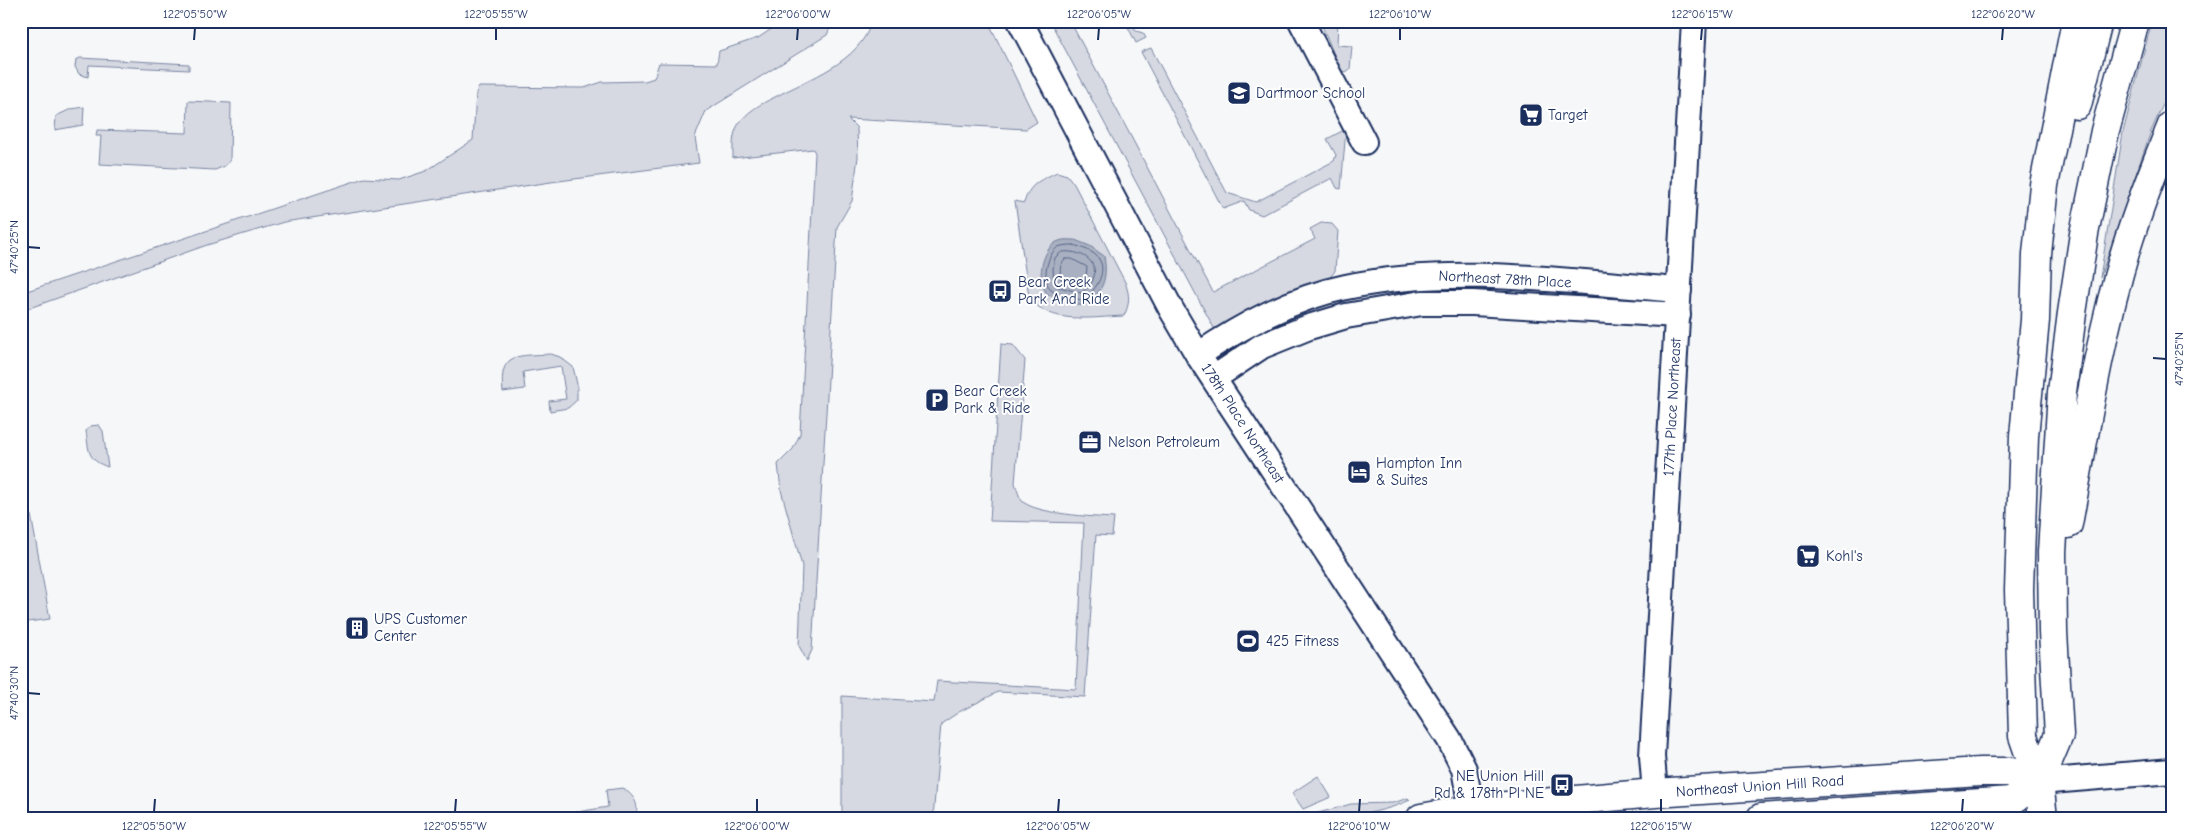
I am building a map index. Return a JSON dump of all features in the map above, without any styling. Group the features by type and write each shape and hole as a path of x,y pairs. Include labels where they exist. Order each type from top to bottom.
{"main road":[{"path":"2043,818 2039,782 2023,736 2019,625 2020,523 2024,436 2035,320 2037,254 2044,185 2076,21"},
{"path":"2035,320 2072,127 2098,21"},
{"path":"2039,782 2059,735 2053,632 2052,552 2062,392 2084,234 2105,131 2135,21"},
{"path":"2053,632 2060,570 2090,402 2107,321 2129,241 2148,182 2172,125"},
{"name":"Northeast Union Hill Road","path":"1421,818 1654,793 1987,772 2011,772 2039,782"},
{"name":"Northeast Union Hill Road","path":"1761,818 2011,801 2039,782"}],"street":[{"name":"178th Place Northeast","path":"1020,21 1171,309 1198,354 1450,739 1464,769 1472,814"},
{"path":"1301,21 1364,142"},
{"name":"177th Place Northeast","path":"1654,793 1652,756 1694,21"},
{"name":"Northeast 78th Place","path":"1198,354 1250,322 1300,301 1345,287 1419,276 1472,275 1679,290"},
{"name":"Northeast 78th Place","path":"1214,378 1262,346 1309,327 1346,316 1422,303 1473,303 1678,315"},
{"name":"Northeast Union Hill Road","path":"2039,782 2172,771"}],"shaded area":[{"path":"799,21 833,21 827,35 706,111 695,137 699,163 551,182 284,222 207,245 21,311 21,293 364,178 399,180 426,171 473,140 476,93 479,87 584,88 602,82 645,81 654,78 659,63 717,64 719,51 758,38 779,24"},
{"path":"872,21 988,21 1037,122 1026,129 848,119 857,128 858,157 852,201 837,227 812,650 807,661 799,646 802,566 781,490 778,464 793,449 800,434 815,153 813,149 733,158 733,141 738,125 750,112 765,102 832,68 856,48 866,36"},
{"path":"1050,21 1070,21 1213,292 1315,239 1310,229 1321,223 1332,224 1338,231 1335,271 1328,280 1216,332"},
{"path":"1125,21 1131,21 1136,31 1143,33 1146,38 1136,43"},
{"path":"1320,21 1338,21 1337,45 1352,46 1350,69 1346,72 1341,71"},
{"path":"2152,21 2172,21 2172,85 2151,131 2100,278 2123,132"},
{"path":"1151,48 1227,193 1256,202 1334,161 1336,155 1327,139 1346,129 1341,189 1337,188 1332,178 1262,215 1249,210 1244,201 1223,209 1141,52"},
{"path":"80,58 189,64 189,70 89,65 88,77 79,74 75,67 76,60"},
{"path":"188,101 231,103 230,160 225,166 215,170 99,164 101,136 96,136 97,130 187,133"},
{"path":"84,107 83,125 55,130 56,116 71,109"},
{"path":"1057,172 1067,175 1074,184 1125,282 1129,299 1124,316 1072,318 1060,316 1038,306 1029,297 1015,201 1024,203 1029,191 1036,183"},
{"path":"1001,344 1013,345 1025,360 1015,483 1022,501 1039,509 1052,512 1114,518 1112,536 1096,535 1085,697 998,692 959,712 941,724 933,818 842,818 842,696 934,702 937,681 1076,689 1084,523 990,521"},
{"path":"551,354 560,357 573,367 577,384 577,400 568,408 550,411 549,401 566,399 561,366 523,372 525,389 503,392 502,379 504,369 513,358"},
{"path":"99,425 103,431 108,467 96,461 90,454 86,431 90,426"},
{"path":"31,515 50,619 21,623 21,517"},
{"path":"1318,776 1331,797 1303,809 1292,793"},
{"path":"623,788 635,801 637,809 635,818 552,818 552,816 608,807 606,790"},
{"path":"1408,798 1410,800 1370,813 1342,817 1300,818 1351,804 1393,803"}],"water":[{"path":"1061,240 1075,240 1090,246 1104,256 1105,264 1104,278 1099,291 1083,306 1052,297 1044,290 1042,283 1042,266 1048,250 1053,244"}],"place":[{"name":"Dartmoor School","path":"1239,93"},
{"name":"Target","path":"1531,115"},
{"name":"Bear Creek Park And Ride","path":"1000,291"},
{"name":"Bear Creek Park & Ride","path":"937,400"},
{"name":"Nelson Petroleum","path":"1090,442"},
{"name":"Hampton Inn & Suites","path":"1359,472"},
{"name":"Kohl's","path":"1808,556"},
{"name":"UPS Customer Center","path":"357,628"},
{"name":"425 Fitness","path":"1248,641"},
{"name":"NE Union Hill Rd & 178th Pl NE","path":"1562,785"}]}
